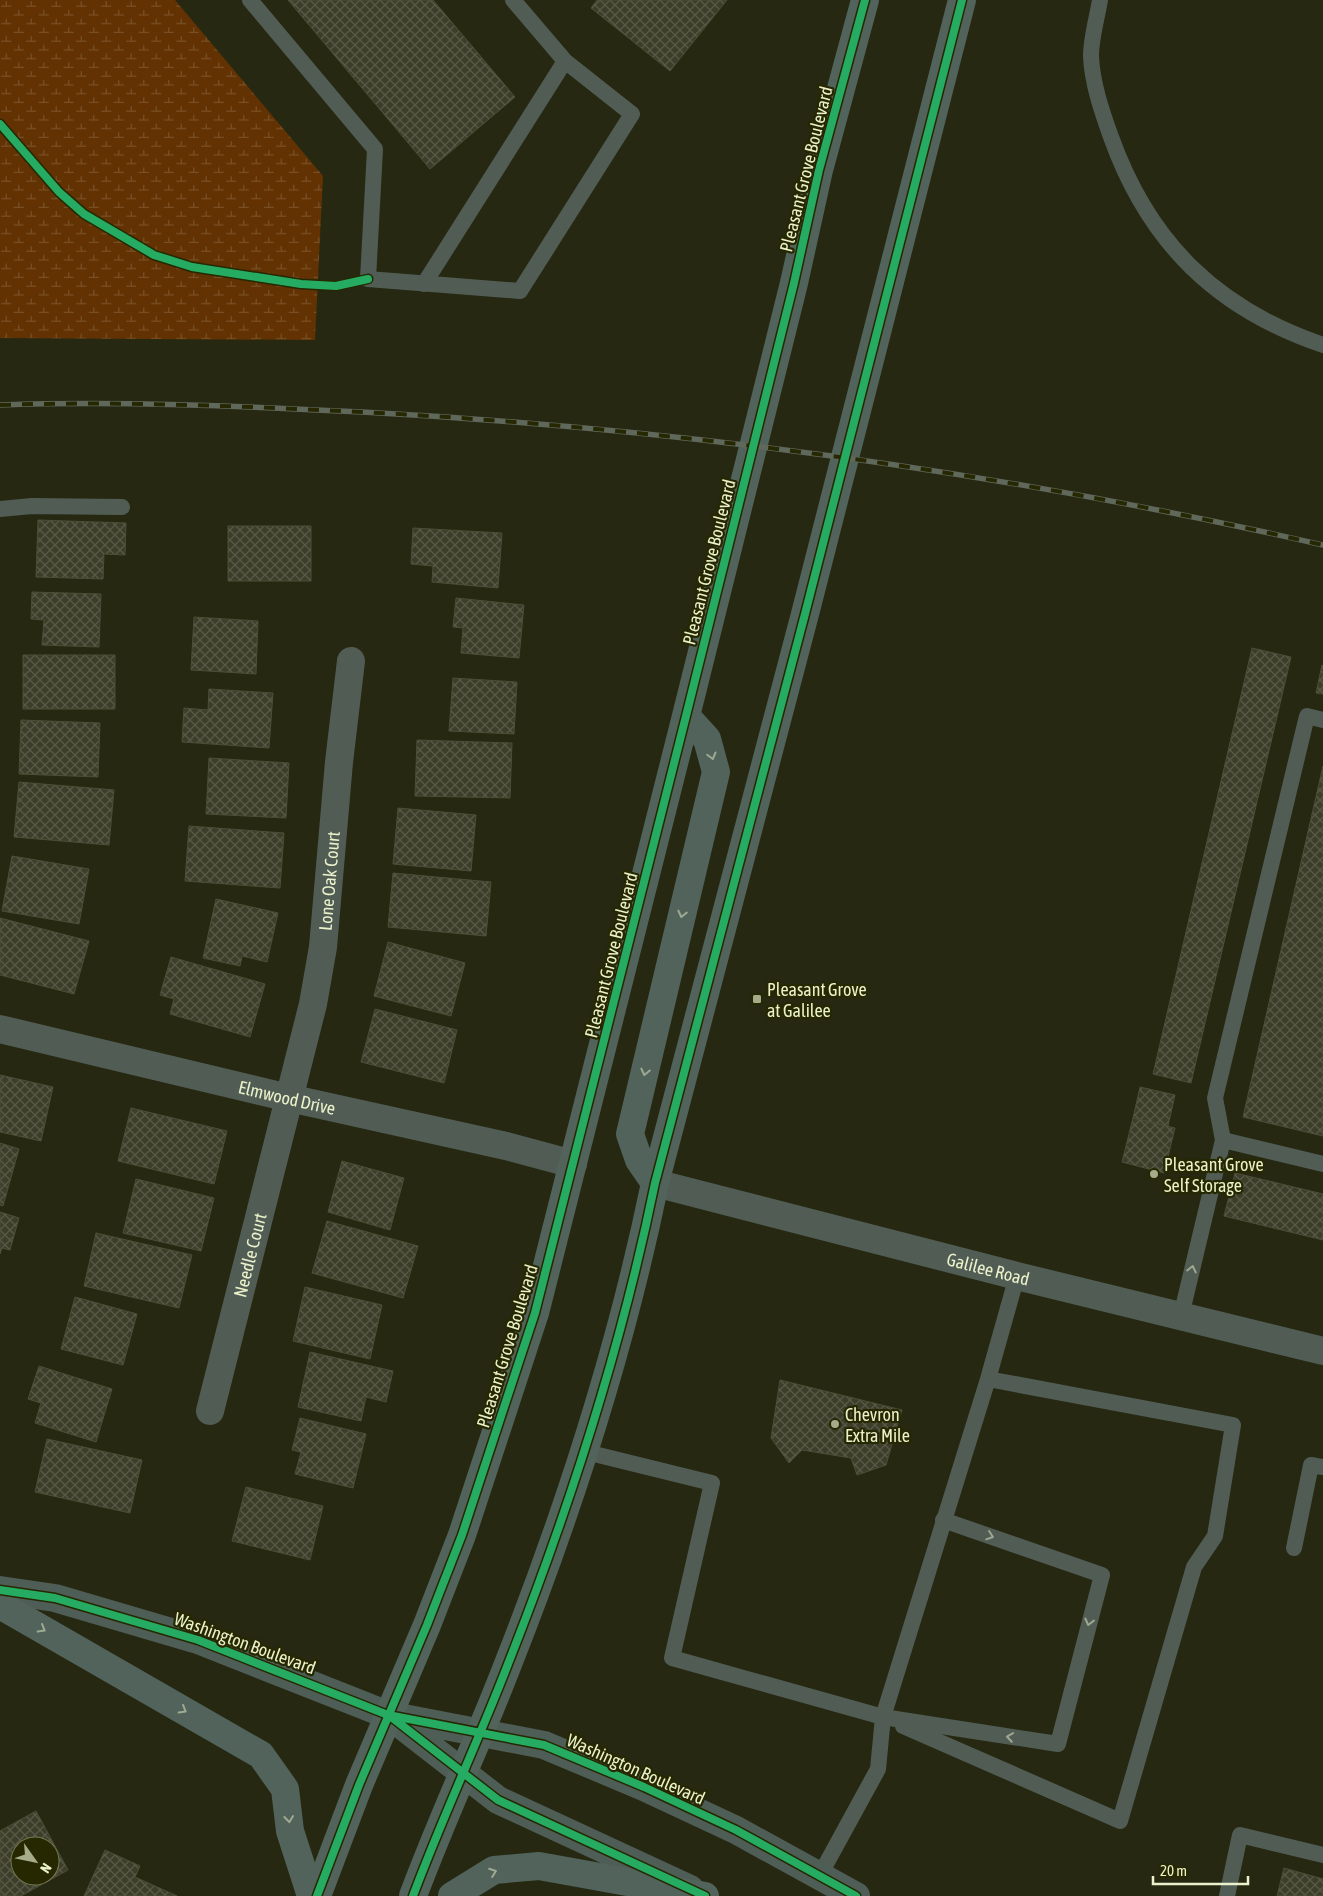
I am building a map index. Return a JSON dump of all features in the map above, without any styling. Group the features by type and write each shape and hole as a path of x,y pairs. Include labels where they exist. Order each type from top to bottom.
{"main road":[{"name":"Pleasant Grove Boulevard","path":"317,1896 359,1785 448,1571 499,1427 535,1313 794,283 819,170 866,0"},
{"path":"413,1896 508,1665 586,1452 638,1264 655,1183 806,614 887,289 962,0"},
{"path":"655,1183 639,1160 630,1134 716,772 707,739 686,716"},
{"name":"Washington Boulevard","path":"0,1590 55,1598 198,1640 388,1714 544,1744 694,1810 820,1875 856,1896"},
{"path":"0,1605 261,1755 285,1789 290,1832 311,1896"},
{"name":"Washington Boulevard","path":"388,1714 498,1800 705,1896"},
{"path":"452,1896 494,1870 540,1866 705,1896"}],"street":[{"name":"Lone Oak Court","path":"289,1098 313,1004 322,947 339,762 351,660"},
{"name":"Elmwood Drive","path":"0,1029 289,1098 506,1146 573,1164"},
{"name":"Needle Court","path":"210,1411 289,1098"},
{"name":"Galilee Road","path":"655,1183 1017,1276 1323,1351"}],"lane":[{"path":"250,0 375,149 368,279 520,291 632,114 565,61 513,0"},
{"path":"1100,0 1091,56 1101,109 1116,151 1139,200 1169,243 1207,283 1254,316 1296,336 1323,345"},
{"path":"424,284 565,61"},
{"path":"0,508 32,506 122,507"},
{"path":"1181,1316 1222,1140 1215,1098 1307,716 1323,720"},
{"path":"1222,1140 1323,1164"},
{"path":"820,1875 878,1769 883,1717 988,1380 1017,1276"},
{"path":"883,1717 1120,1821 1194,1567 1215,1536 1233,1426 988,1380"},
{"path":"586,1452 712,1483 672,1658 883,1717 1058,1744 1102,1575 944,1520"},
{"path":"1294,1548 1312,1465 1323,1467"},
{"path":"1226,1896 1240,1835 1323,1855"}],"green space":[{"path":"0,0 175,0 323,176 315,340 0,338"}],"building":[{"path":"288,0 433,0 515,97 430,169"},
{"path":"597,0 727,0 670,71 591,8"},
{"path":"38,520 126,523 125,555 104,554 103,579 36,577"},
{"path":"228,526 311,526 311,581 228,581"},
{"path":"413,528 502,533 498,588 432,582 433,566 411,564"},
{"path":"32,592 101,594 99,647 42,645 44,620 31,619"},
{"path":"456,598 524,605 519,658 461,653 463,628 453,627"},
{"path":"194,617 258,621 256,674 191,670"},
{"path":"1252,648 1291,657 1191,1083 1153,1074"},
{"path":"23,655 115,655 115,709 23,709"},
{"path":"1323,666 1323,694 1316,693"},
{"path":"453,678 517,682 514,734 449,731"},
{"path":"209,689 273,693 269,748 182,742 184,708 208,710"},
{"path":"21,720 100,723 98,777 19,774"},
{"path":"417,740 512,743 510,798 415,796"},
{"path":"209,758 289,763 286,818 206,814"},
{"path":"1323,766 1323,1136 1243,1117"},
{"path":"19,782 114,790 109,845 14,837"},
{"path":"398,808 476,815 471,871 393,864"},
{"path":"189,826 284,833 280,888 185,881"},
{"path":"12,856 89,869 79,924 2,911"},
{"path":"393,873 491,882 486,936 388,927"},
{"path":"216,899 278,913 267,962 242,956 240,966 203,958"},
{"path":"0,918 89,941 74,994 0,975"},
{"path":"388,942 465,963 451,1016 374,996"},
{"path":"171,957 265,984 250,1037 170,1014 174,999 160,995"},
{"path":"375,1009 457,1030 444,1083 361,1062"},
{"path":"0,1075 53,1087 41,1141 0,1132"},
{"path":"1140,1087 1175,1095 1168,1126 1133,1118"},
{"path":"131,1108 227,1131 214,1184 118,1161"},
{"path":"1133,1118 1175,1128 1164,1173 1122,1162"},
{"path":"0,1143 19,1149 3,1206 0,1205"},
{"path":"342,1161 404,1178 390,1230 328,1212"},
{"path":"1235,1173 1323,1194 1323,1240 1224,1216"},
{"path":"136,1179 214,1198 201,1251 123,1233"},
{"path":"0,1212 19,1218 10,1250 2,1248 0,1254"},
{"path":"327,1221 418,1246 403,1298 312,1273"},
{"path":"96,1233 192,1255 179,1308 84,1286"},
{"path":"305,1287 382,1305 370,1359 293,1341"},
{"path":"75,1297 137,1314 123,1365 61,1349"},
{"path":"310,1352 393,1371 386,1402 366,1397 361,1421 298,1407"},
{"path":"39,1366 112,1389 96,1442 35,1423 41,1403 28,1399"},
{"name":"Chevron Extra Mile","path":"780,1380 902,1410 886,1465 857,1475 851,1458 802,1450 789,1463 771,1438"},
{"path":"300,1418 366,1434 353,1488 295,1474 301,1452 292,1450"},
{"path":"47,1439 142,1460 130,1513 35,1492"},
{"path":"246,1487 323,1506 310,1560 232,1541"},
{"path":"36,1811 50,1836 10,1836 10,1886 39,1886 21,1896 0,1896 0,1831"},
{"path":"105,1850 140,1866 135,1877 177,1896 84,1896"},
{"path":"60,1855 68,1870 60,1874"},
{"path":"1284,1868 1323,1879 1323,1896 1277,1896"}],"railway":[{"path":"0,405 181,405 272,408 483,420 604,430 845,458 965,476 1085,496 1323,545"}],"cycle path":[{"path":"317,1896 359,1785 427,1625 462,1535 535,1313 794,283 819,170 865,0"},
{"path":"413,1896 531,1605 573,1487 610,1367 655,1183 805,614 962,0"},
{"path":"0,124 59,192 84,214 154,255 192,267 301,284 336,286 368,279"},
{"path":"0,1590 55,1598 198,1640 388,1715 544,1745 644,1787 736,1830 856,1896"},
{"path":"390,1716 498,1800 705,1896"}],"place":[{"name":"Pleasant Grove at Galilee","path":"757,999"},
{"name":"Pleasant Grove Self Storage","path":"1154,1174"},
{"name":"Chevron Extra Mile","path":"835,1424"}]}
